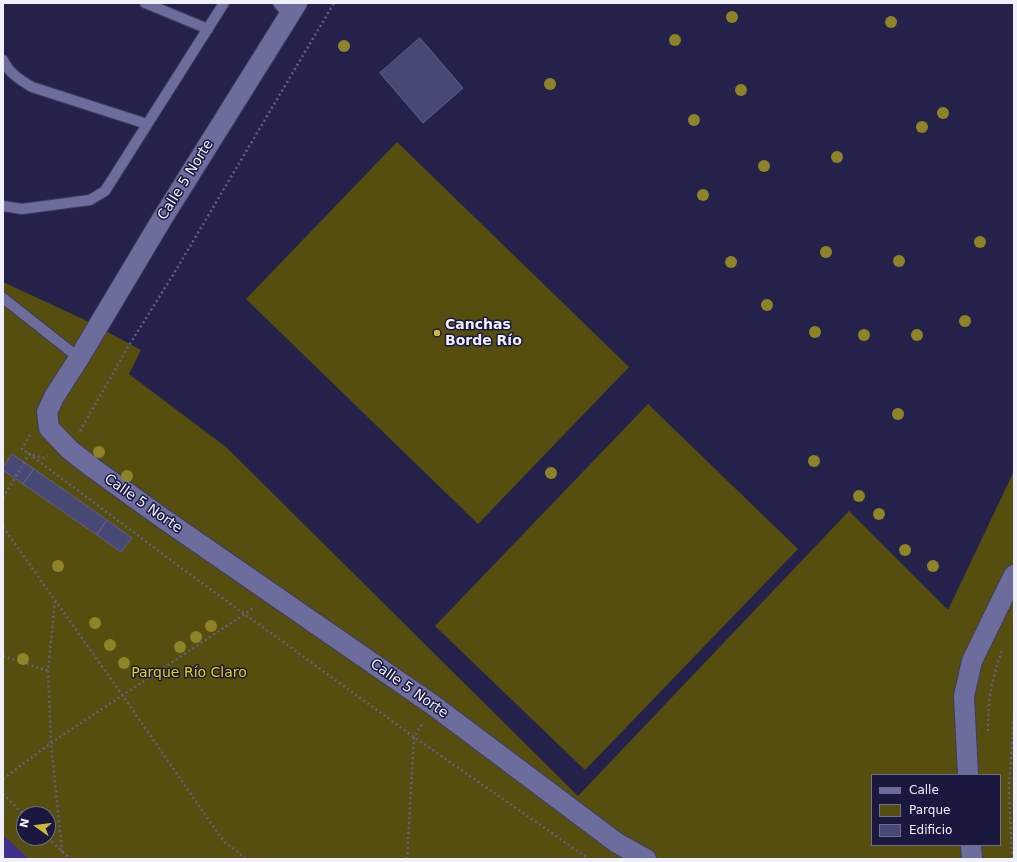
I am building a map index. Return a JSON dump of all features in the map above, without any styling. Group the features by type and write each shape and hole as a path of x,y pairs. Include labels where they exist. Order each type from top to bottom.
{"street":[{"name":"Calle 5 Norte","path":"288,7 79,358 54,397 47,412 50,428 70,450 155,513 433,705 617,843 646,859"},
{"path":"968,774 964,696 972,661 1014,576"},
{"path":"971,846 972,859"}],"lane":[{"path":"145,3 208,29"},
{"path":"3,206 22,209 90,200 105,192 224,3"},
{"path":"3,60 6,67 19,80 32,87 147,124"},
{"path":"3,298 79,358"}],"path":[{"path":"29,454 44,458 70,450 128,347 173,275 334,3"},
{"path":"33,428 22,449 184,570 414,737 589,859"},
{"path":"3,498 29,454"},
{"path":"3,527 224,842 245,859"},
{"path":"3,779 51,743 274,595"},
{"path":"55,600 48,671 51,743 62,852"},
{"path":"988,735 988,706 990,688 996,665 1005,643"},
{"path":"3,656 48,671"},
{"path":"407,859 414,737 433,705"},
{"path":"1012,859 1009,787 1014,716"},
{"path":"3,794 16,806"},
{"path":"56,846 70,859"}],"green space":[{"name":"Canchas Borde Río","path":"397,142 629,367 478,524 246,299"},
{"name":"Parque Río Claro","path":"3,282 85,320 141,350 129,374 226,447 578,796 849,511 948,610 1014,471 1014,859 4,859"},
{"path":"648,404 798,549 585,770 435,626"}],"shaded area":[{"path":"3,835 29,859 3,859"}],"building":[{"path":"420,38 463,88 423,123 380,73"},
{"path":"12,454 34,469 23,484 3,470"},
{"path":"34,469 107,520 97,535 23,484"},
{"path":"107,520 132,538 121,552 97,535"}],"place":[{"name":"Canchas Borde Río","path":"437,333"}]}
